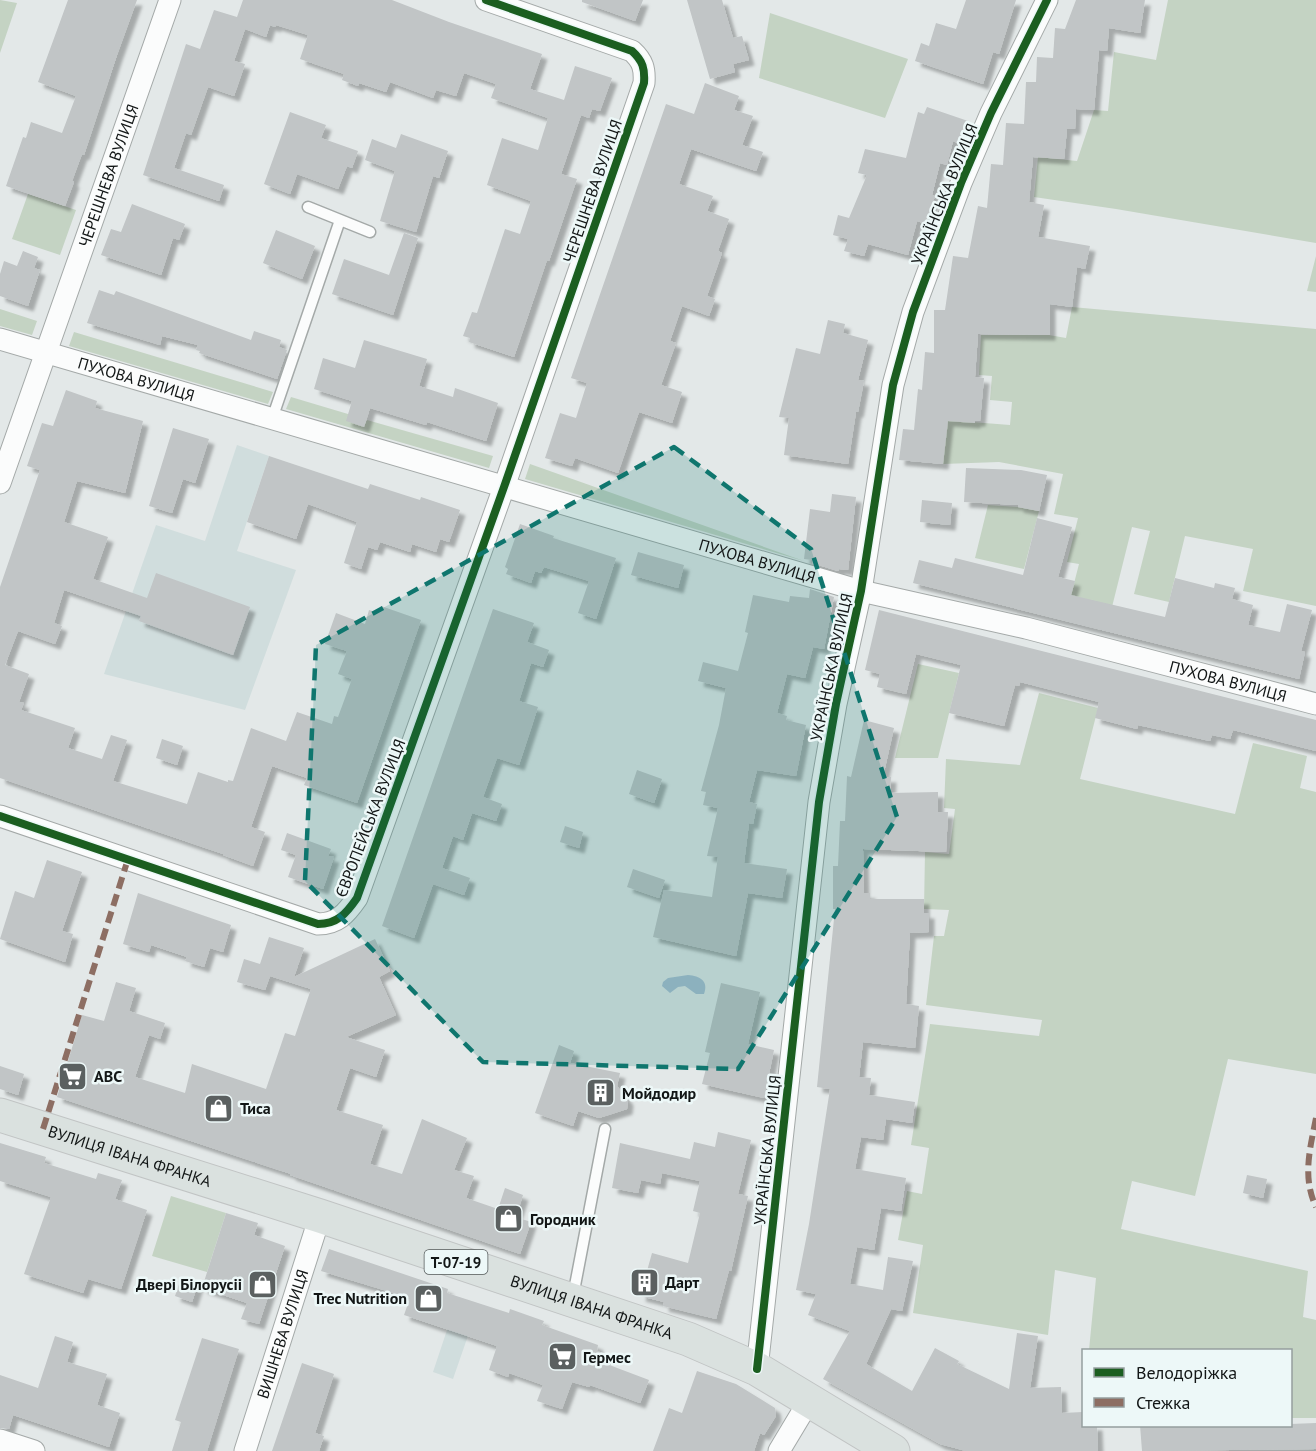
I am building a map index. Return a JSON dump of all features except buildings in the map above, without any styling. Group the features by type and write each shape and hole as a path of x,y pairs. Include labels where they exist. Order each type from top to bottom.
{"main road":[{"name":"ВУЛИЦЯ ІВАНА ФРАНКА","path":"0,1115 320,1216 688,1339 757,1369 893,1451"}],"street":[{"name":"ЧЕРЕШНЕВА ВУЛИЦЯ","path":"45,352 170,0"},
{"name":"ЧЕРЕШНЕВА ВУЛИЦЯ","path":"486,0 632,51 645,68 644,83 504,487"},
{"name":"УКРАЇНСЬКА ВУЛИЦЯ","path":"757,1369 819,802 836,705 861,591 893,385 913,312 936,246 978,143 1047,0"},
{"name":"ПУХОВА ВУЛИЦЯ","path":"0,339 861,591 1026,628 1316,704"},
{"path":"0,483 45,352"},
{"name":"ЄВРОПЕЙСЬКА ВУЛИЦЯ","path":"0,816 318,924 330,924 339,919 349,911 357,898 504,487"},
{"name":"ВИШНЕВА ВУЛИЦЯ","path":"245,1451 320,1216"},
{"path":"779,1451 809,1401"},
{"path":"0,1440 34,1451"}],"lane":[{"path":"308,207 370,232"},
{"path":"272,419 340,220"},
{"path":"572,1300 605,1129"}],"highlighted area":[{"path":"674,447 811,549 897,817 738,1069 483,1062 305,881 316,645"}],"shaded area":[{"path":"237,445 269,456 237,551 296,570 245,710 104,674 156,525 205,541"},
{"path":"458,1297 479,1304 453,1379 433,1372"}],"green space":[{"path":"0,0 17,3 0,53"},
{"path":"1168,0 1316,0 1316,243 1034,197 1038,157 1077,161 1094,110 1108,111 1114,52 1156,60"},
{"path":"770,13 908,59 885,118 759,78"},
{"path":"28,194 76,210 60,255 12,239"},
{"path":"1316,256 1316,292 1307,291"},
{"path":"1072,307 1316,329 1316,606 1243,591 1253,549 1185,536 1169,602 1134,594 1150,531 1132,527 1106,631 1071,595 1079,564 1067,562 1078,518 1054,514 1063,474 999,462 943,464 946,420 1010,425 1012,402 990,400 992,376 979,375 981,335 1049,335 1066,338"},
{"path":"0,309 37,321 32,335 0,326"},
{"path":"74,332 273,392 268,404 69,346"},
{"path":"291,397 348,414 364,426 367,420 493,456 489,468 286,409"},
{"path":"530,464 804,561 525,479"},
{"path":"988,505 1039,511 1024,569 975,558"},
{"path":"918,664 959,673 938,758 895,758"},
{"path":"1039,693 1098,708 1080,779 1235,814 1253,743 1307,756 1300,788 1316,792 1316,1074 1228,1059 1195,1196 1132,1181 1121,1229 1308,1271 1303,1317 1316,1320 1316,1418 1292,1418 1292,1349 1089,1349 1096,1278 1055,1270 1048,1335 913,1313 923,1245 898,1240 907,1191 922,1194 929,1148 911,1145 930,1024 1039,1036 1042,1020 926,1005 934,936 944,936 949,910 924,909 925,852 949,854 955,809 944,808 946,759 1020,765"},
{"path":"171,1196 226,1213 207,1272 152,1256"}],"water":[{"path":"688,975 702,980 705,986 704,994 696,994 685,986 678,987 670,993 662,986 668,978"}],"marked path":[{"path":"43,1129 128,859"},
{"path":"1316,1118 1308,1163 1309,1185 1316,1207"}],"cycle path":[{"path":"0,816 318,924 336,920 349,909 357,898 504,487 644,83 642,66 639,58 632,51 486,0"},
{"path":"757,1369 819,802 836,704 861,591 893,385 913,312 961,183 991,113 1047,0"}],"place":[{"name":"ABC","path":"73,1076"},
{"name":"Мойдодир","path":"601,1093"},
{"name":"Тиса","path":"219,1108"},
{"name":"Городник","path":"509,1219"},
{"name":"Дарт","path":"644,1282"},
{"name":"Двері Білорусіі","path":"263,1284"},
{"name":"Trec Nutrition","path":"428,1298"},
{"name":"Гермес","path":"562,1357"}]}
